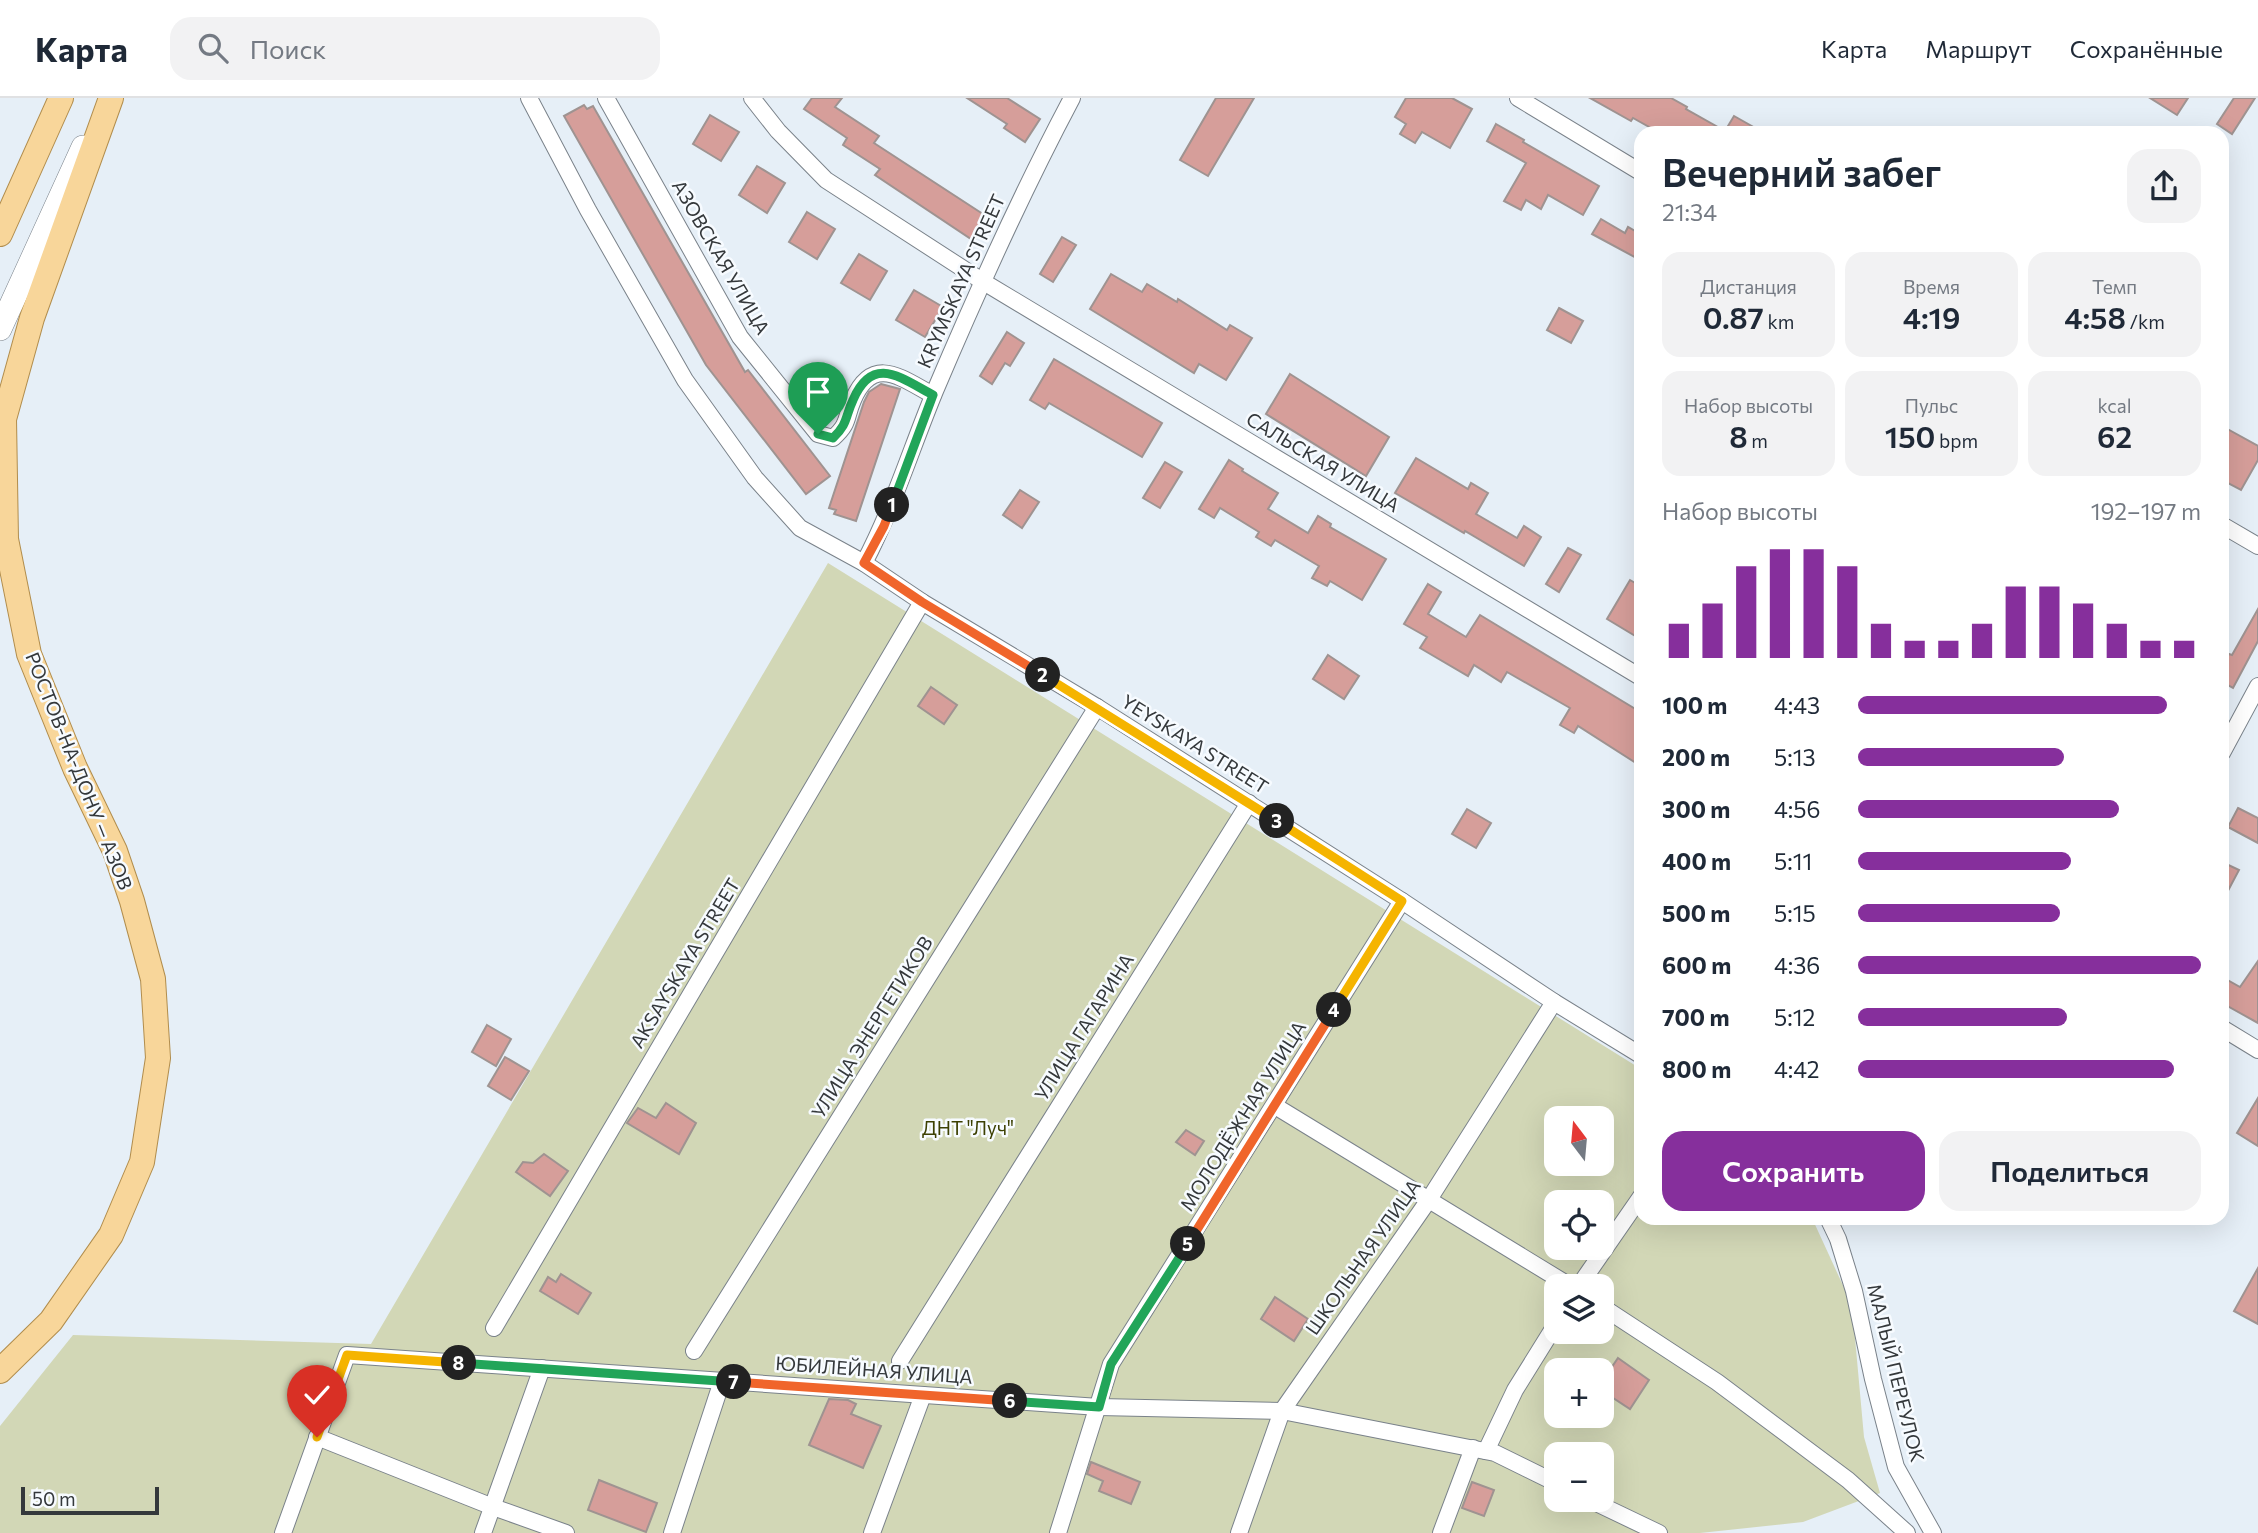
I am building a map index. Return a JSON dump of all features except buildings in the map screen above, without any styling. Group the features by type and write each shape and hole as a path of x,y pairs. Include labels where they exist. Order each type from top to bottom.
{"main road":[{"path":"0,233 61,98"},
{"path":"0,329 105,98"},
{"name":"РОСТОВ-НА-ДОНУ — АЗОВ","path":"0,1371 51,1321 111,1235 142,1162 158,1058 153,979 132,901 115,851 75,768 29,654 6,539 4,419 32,318 111,98"}],"street":[{"name":"YEYSKAYA STREET","path":"529,98 588,210 685,380 747,467 800,528 864,563 922,602 1097,707 1634,1051"},
{"name":"АЗОВСКАЯ УЛИЦА","path":"606,98 740,337 818,434 833,438 844,428 852,401 863,382 880,372 890,372 933,395"},
{"name":"САЛЬСКАЯ УЛИЦА","path":"751,98 778,131 826,180 977,278 1634,673"},
{"name":"KRYMSKAYA STREET","path":"864,563 884,526 977,278 1072,98"},
{"path":"1518,98 1634,168"},
{"path":"2229,529 2258,547"},
{"name":"AKSAYSKAYA STREET","path":"494,1328 922,602"},
{"path":"2229,740 2258,686"},
{"name":"УЛИЦА ЭНЕРГЕТИКОВ","path":"694,1351 1097,707"},
{"name":"УЛИЦА ГАГАРИНА","path":"900,1361 1249,803"},
{"name":"МОЛОДЁЖНАЯ УЛИЦА","path":"1058,1533 1111,1364 1402,901"},
{"name":"ШКОЛЬНАЯ УЛИЦА","path":"1239,1533 1282,1411 1428,1201 1554,1002"},
{"path":"2229,1032 2258,1050"},
{"path":"1275,1106 1550,1274"},
{"path":"1587,1274 1634,1207"},
{"name":"МАЛЫЙ ПЕРЕУЛОК","path":"1831,1225 1854,1291 1896,1467 1933,1533"},
{"path":"1614,1315 1717,1382 1848,1480 1907,1533"},
{"path":"1441,1533 1479,1450 1544,1344"},
{"name":"ЮБИЛЕЙНАЯ УЛИЦА","path":"317,1437 347,1355 1099,1407 1282,1411 1479,1450 1544,1478"},
{"path":"482,1533 542,1368"},
{"path":"672,1533 722,1381"},
{"path":"872,1533 923,1395"},
{"path":"283,1533 317,1437 566,1533"},
{"path":"1614,1512 1658,1533"}],"green space":[{"name":"ДНТ \"Луч\"","path":"828,563 1634,1065 1634,1225 1815,1225 1852,1305 1864,1437 1880,1493 1803,1522 1700,1533 0,1533 0,1426 73,1335 371,1344"}],"route":[{"path":"317,1437 347,1355 1099,1407 1111,1364 1402,901 1097,707 922,602 864,563 884,526 933,395 890,372 880,372 863,382 852,401 844,428 833,438 818,434"}]}
